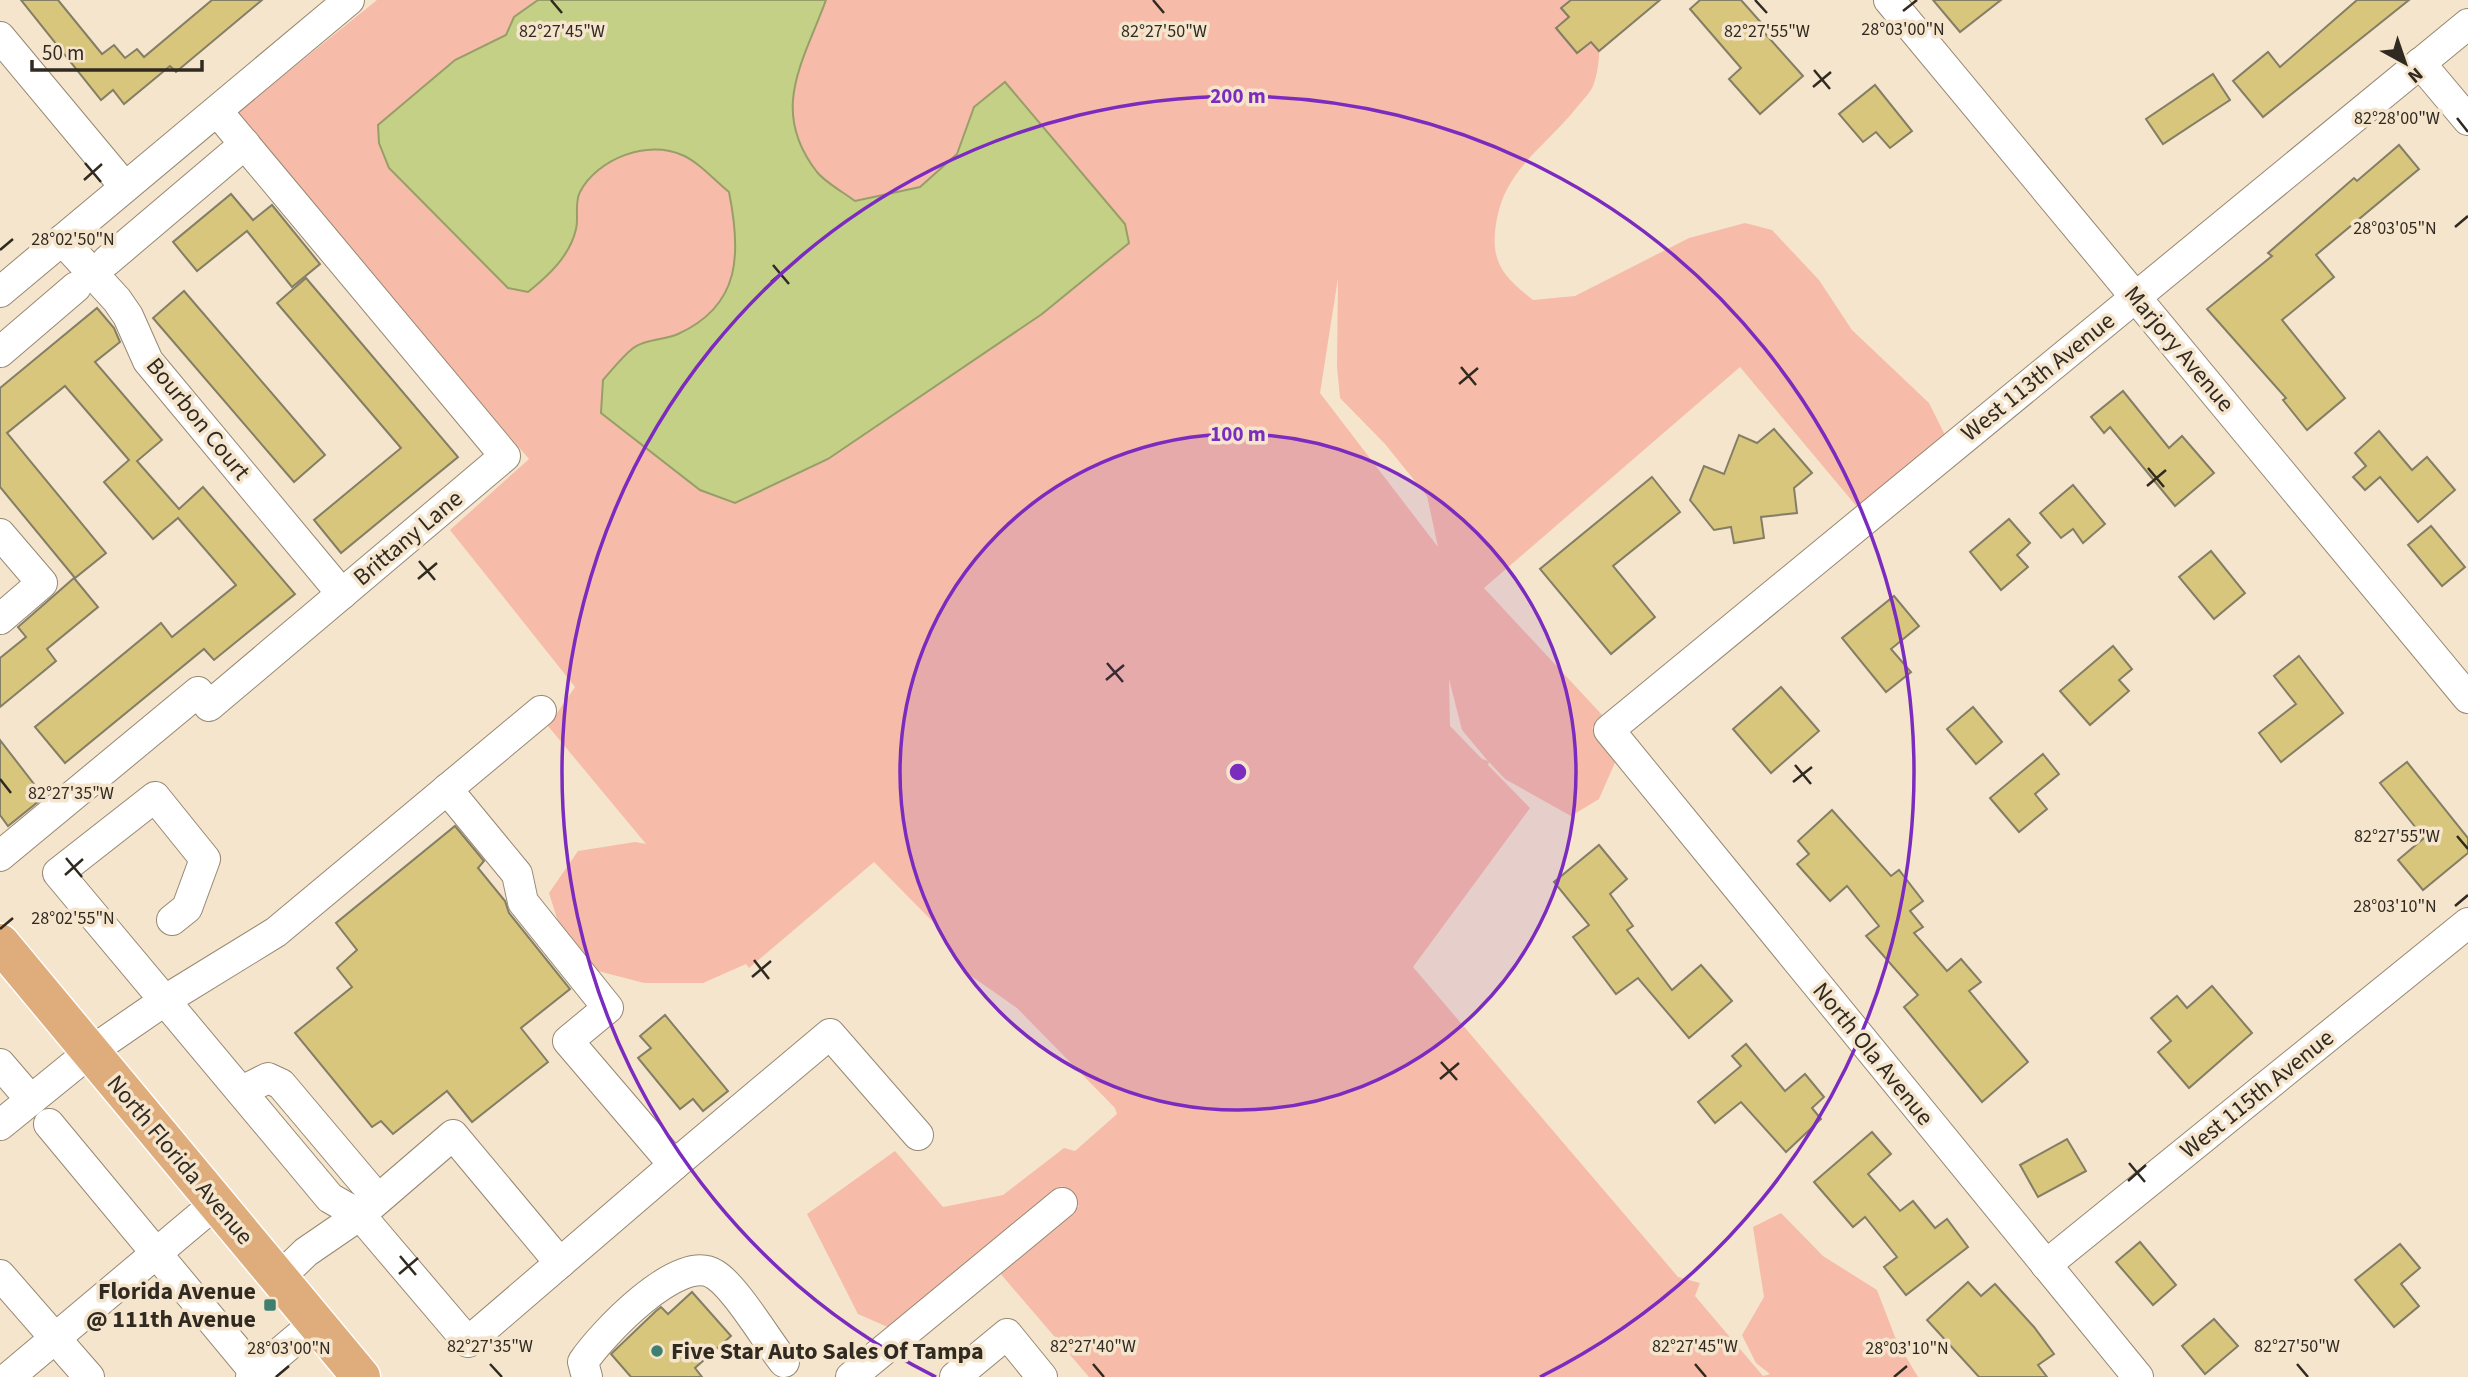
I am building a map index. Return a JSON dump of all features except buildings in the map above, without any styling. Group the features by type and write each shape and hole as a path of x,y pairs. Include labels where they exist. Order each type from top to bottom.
{"main road":[{"name":"North Florida Avenue","path":"3,951 360,1377"}],"street":[{"path":"0,292 349,0"},
{"name":"Marjory Avenue","path":"1889,0 2468,698"},
{"name":"West 113th Avenue","path":"1609,730 2468,24"},
{"path":"0,37 125,187"},
{"path":"2420,63 2468,120"},
{"name":"Brittany Lane","path":"1,854 198,692 209,706 505,456 217,111"},
{"path":"107,261 245,144"},
{"name":"Bourbon Court","path":"62,240 123,308 148,361 342,594"},
{"path":"0,352 76,287"},
{"path":"0,534 42,583 0,619"},
{"path":"0,1125 90,1052 167,999 276,932 541,711"},
{"name":"North Ola Avenue","path":"1609,730 2138,1377"},
{"path":"447,789 517,874 523,902 608,1007 568,1041 674,1165"},
{"path":"172,920 187,908 205,859 155,797 58,873 167,999 330,1198 369,1207 468,1342 830,1034 918,1135"},
{"name":"West 115th Avenue","path":"2046,1265 2468,922"},
{"path":"0,1064 31,1100"},
{"path":"49,1124 157,1252 255,1376 315,1323"},
{"path":"278,1278 306,1252 369,1207 453,1135 560,1263"},
{"path":"9,1377 216,1203"},
{"path":"851,1377 1062,1203"},
{"path":"587,1377 583,1362 605,1334 670,1280 693,1269 712,1272 725,1284 784,1362"},
{"path":"0,1275 89,1377"},
{"path":"955,1377 1007,1334 1042,1377"}],"shaded area":[{"path":"377,0 1596,0 1599,54 1593,86 1516,174 1500,205 1495,249 1501,268 1507,276 1533,300 1575,296 1689,238 1745,223 1772,230 1819,280 1852,330 1929,403 1945,435 1858,508 1740,367 1484,588 1604,717 1592,728 1617,758 1599,799 1571,816 1505,779 1489,762 1488,765 1530,808 1413,967 1678,1277 1700,1283 1695,1296 1763,1376 1770,1374 1756,1363 1742,1335 1764,1297 1753,1227 1781,1213 1823,1256 1877,1290 1897,1342 1918,1377 1089,1377 999,1272 1079,1206 1062,1186 983,1252 980,1250 890,1328 858,1314 807,1214 895,1151 943,1207 1003,1195 1064,1148 1075,1151 1117,1114 1115,1108 1017,1008 964,971 935,924 874,862 749,968 746,964 703,983 644,983 598,971 566,947 549,893 578,851 635,842 646,844 548,726 575,687 450,530 529,459 233,116","holes":["1338,278 1337,366 1340,398 1385,444 1427,496 1438,547 1320,393","1449,679 1462,730 1488,761 1482,759 1450,726"]},
{"path":"538,0 826,0 800,66 793,107 795,128 803,149 825,180 855,201 920,187 957,154 974,107 1005,82 1125,224 1129,243 1042,314 828,459 735,503 700,490 601,413 603,380 632,349 648,341 678,334 699,322 715,308 732,275 735,256 729,192 695,162 682,155 654,149 625,155 598,170 588,180 577,201 576,229 569,248 550,272 528,292 508,288 389,168 379,143 378,125 455,60 506,35 514,17"}],"place":[{"name":"Florida Avenue @ 111th Avenue","path":"270,1305"},
{"name":"Five Star Auto Sales Of Tampa","path":"657,1351"}]}
